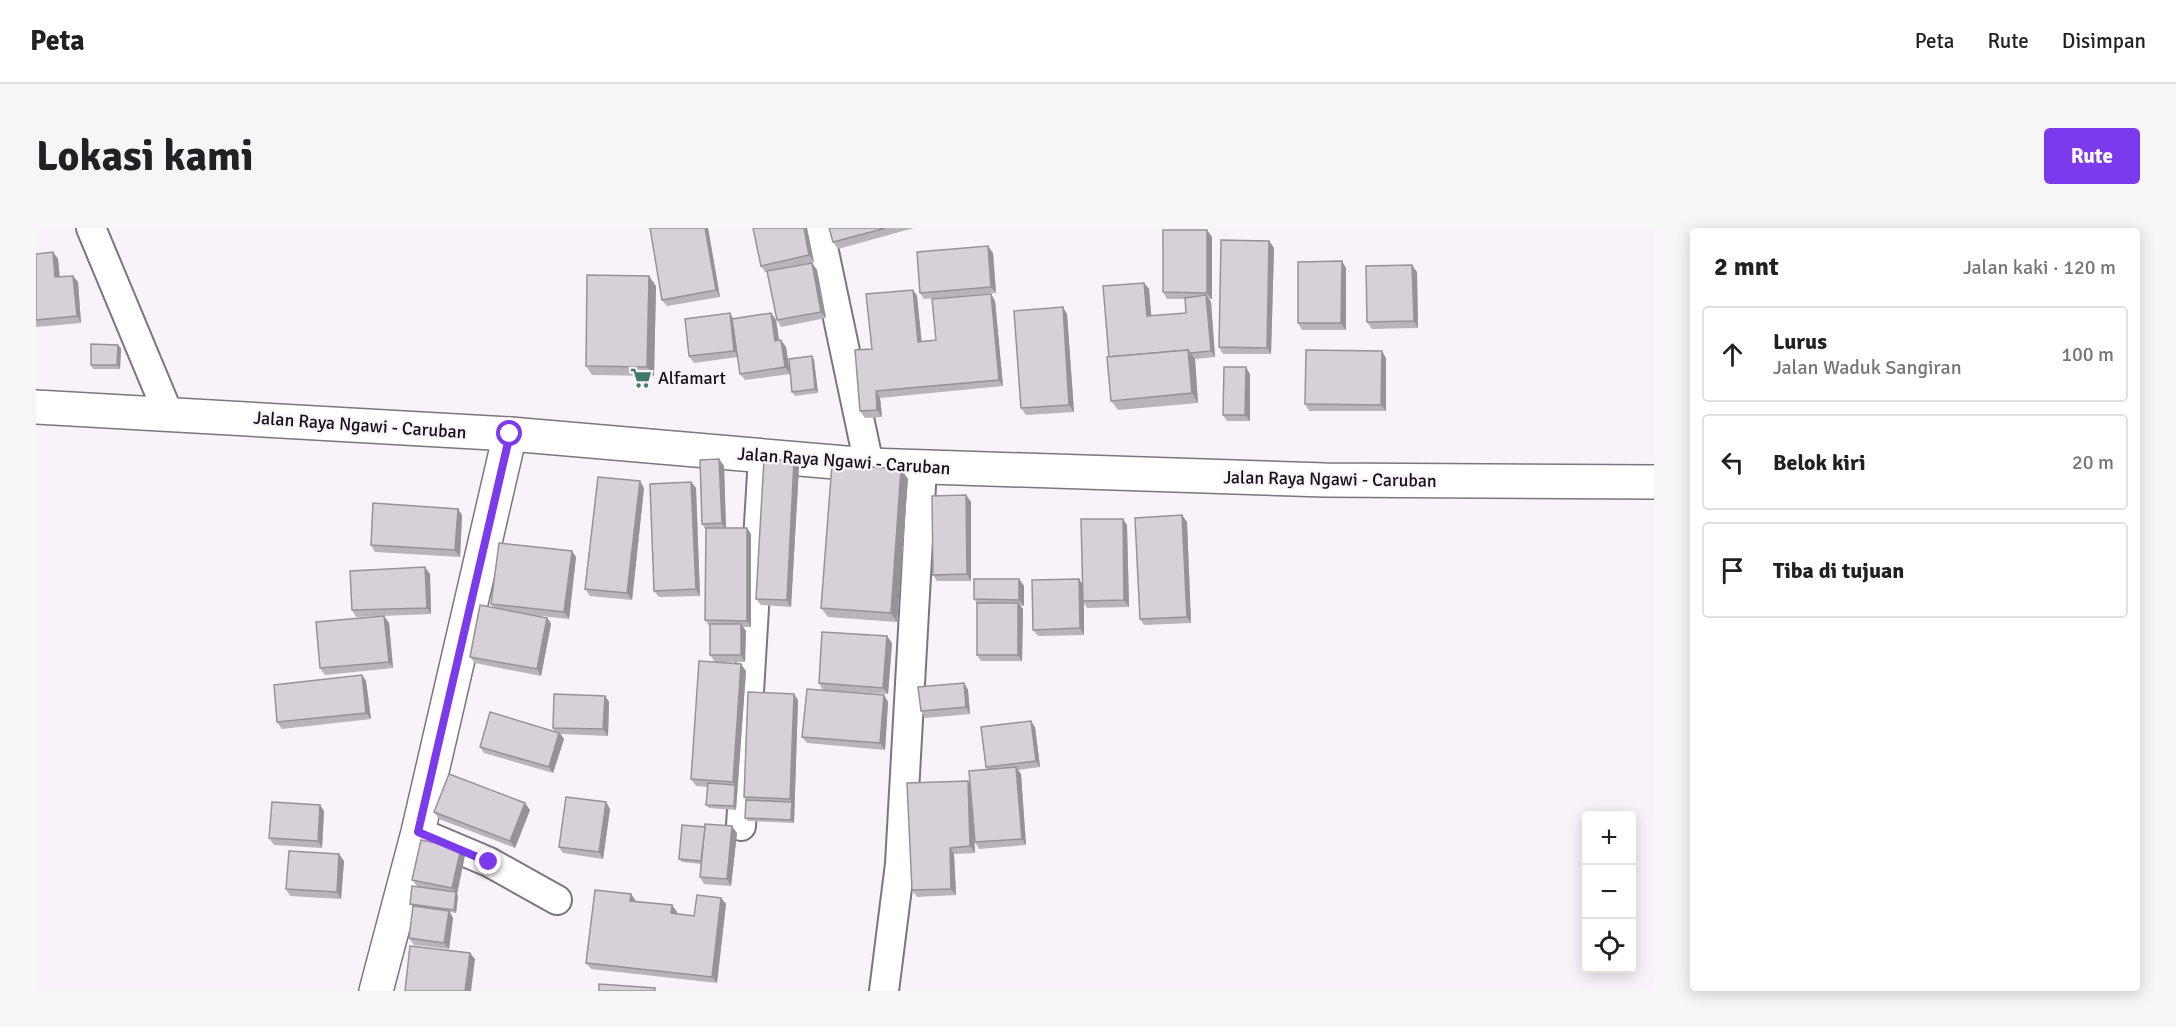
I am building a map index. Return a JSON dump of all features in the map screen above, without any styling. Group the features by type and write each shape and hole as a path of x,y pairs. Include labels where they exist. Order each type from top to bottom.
{"main road":[{"name":"Jalan Raya Ngawi - Caruban","path":"36,407 510,434 763,457 922,468 1325,480 1654,483"},
{"path":"376,991 418,832 510,434"}],"street":[{"path":"91,228 168,413"},
{"path":"819,228 869,465"},
{"path":"741,826 763,457"},
{"path":"884,991 900,864 922,468"},
{"path":"418,832 489,862 557,900"}],"building":[{"path":"650,228 705,228 716,290 662,300"},
{"path":"753,228 804,228 809,255 761,266"},
{"path":"829,228 886,228 833,242"},
{"path":"1163,230 1207,230 1207,293 1163,292"},
{"path":"1221,240 1269,241 1267,348 1219,347"},
{"path":"988,246 991,287 920,293 917,252"},
{"path":"53,252 55,277 73,276 77,316 36,320 36,254"},
{"path":"1342,261 1341,323 1298,323 1298,262"},
{"path":"812,263 821,312 777,320 767,271"},
{"path":"1412,265 1414,321 1367,322 1366,266"},
{"path":"587,275 649,276 647,367 586,366"},
{"path":"1144,283 1147,316 1186,313 1185,298 1206,295 1211,351 1190,353 1188,350 1109,357 1103,286"},
{"path":"913,290 918,342 936,340 932,299 991,294 999,380 876,391 877,410 860,411 855,350 872,349 866,294"},
{"path":"1063,307 1069,405 1021,408 1014,311"},
{"path":"730,313 734,351 689,356 685,319"},
{"path":"771,313 775,341 781,340 785,367 740,374 732,319"},
{"path":"91,344 118,345 117,365 91,365"},
{"path":"1188,350 1192,393 1111,401 1107,357"},
{"path":"1306,350 1382,351 1381,405 1305,404"},
{"path":"812,356 815,389 792,392 789,359"},
{"path":"1224,367 1246,367 1245,415 1223,415"},
{"path":"719,459 722,523 702,524 700,460"},
{"path":"764,459 794,461 787,600 756,599"},
{"path":"832,464 901,469 891,613 821,608"},
{"path":"598,477 640,481 627,593 585,589"},
{"path":"691,482 696,589 654,591 650,484"},
{"path":"966,495 967,574 933,575 932,496"},
{"path":"373,503 458,509 455,550 371,545"},
{"path":"1182,515 1187,617 1140,619 1135,518"},
{"path":"1081,519 1123,519 1124,600 1083,601"},
{"path":"706,528 747,528 747,621 705,620"},
{"path":"499,543 572,551 564,612 491,604"},
{"path":"425,567 427,608 352,610 350,571"},
{"path":"974,579 1019,579 1019,600 974,599"},
{"path":"1079,579 1080,628 1033,630 1032,580"},
{"path":"977,603 1018,603 1018,655 977,655"},
{"path":"480,605 547,618 537,669 470,657"},
{"path":"384,616 389,662 320,668 316,622"},
{"path":"710,624 741,624 741,655 710,655"},
{"path":"822,632 887,636 883,688 819,683"},
{"path":"699,661 741,664 733,782 691,779"},
{"path":"362,675 366,713 277,722 274,685"},
{"path":"964,683 966,707 921,711 918,687"},
{"path":"807,689 884,695 880,743 802,737"},
{"path":"748,692 794,694 790,799 744,797"},
{"path":"554,694 605,696 603,729 553,728"},
{"path":"490,712 559,733 549,767 480,747"},
{"path":"1031,721 1036,761 986,767 981,727"},
{"path":"1016,767 1022,839 975,842 969,771"},
{"path":"449,774 525,803 510,841 434,812"},
{"path":"968,781 970,846 950,848 951,889 912,890 907,783"},
{"path":"708,783 735,785 734,806 706,805"},
{"path":"566,797 606,802 599,852 559,847"},
{"path":"746,800 792,802 791,820 745,818"},
{"path":"272,802 320,805 318,841 269,838"},
{"path":"705,824 732,826 727,879 700,877"},
{"path":"682,825 705,827 701,861 679,859"},
{"path":"421,840 461,848 452,888 412,880"},
{"path":"289,851 339,854 337,892 286,889"},
{"path":"412,886 456,892 454,910 410,904"},
{"path":"595,890 631,894 630,901 672,905 671,913 694,916 697,895 721,898 712,977 586,963"},
{"path":"413,906 449,911 444,943 409,938"},
{"path":"410,946 470,953 465,991 405,991"},
{"path":"599,984 655,988 655,991 599,991"}],"place":[{"name":"Alfamart","path":"641,378"}],"route":[{"path":"489,862 418,832 510,434"}]}
